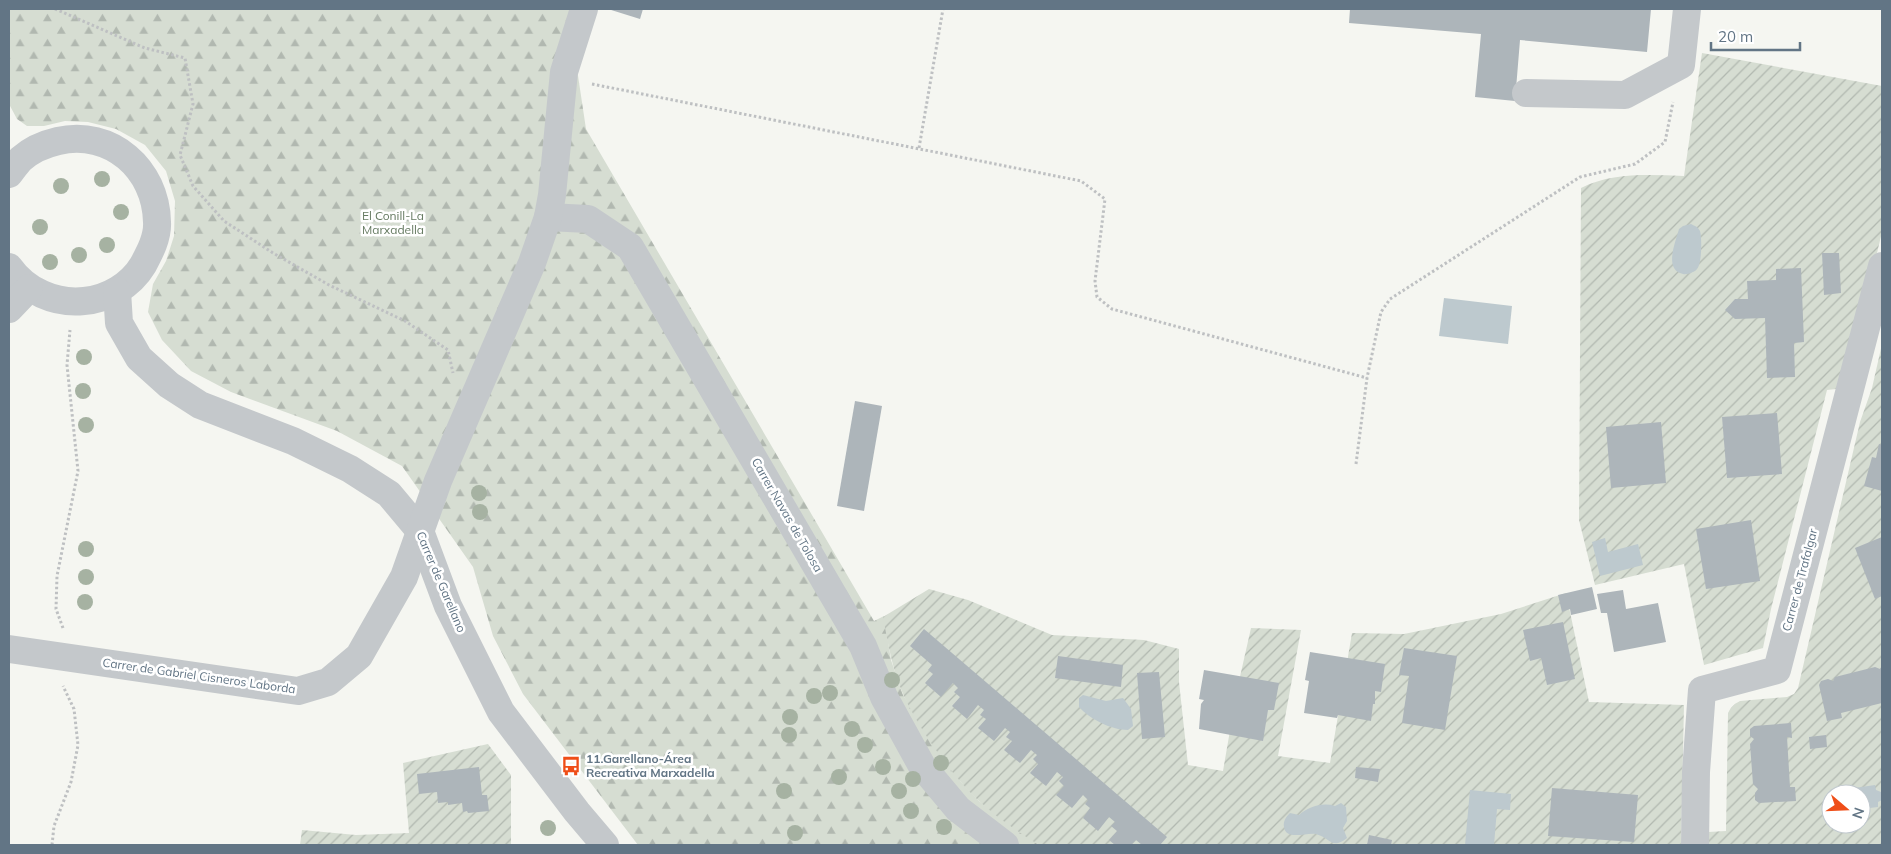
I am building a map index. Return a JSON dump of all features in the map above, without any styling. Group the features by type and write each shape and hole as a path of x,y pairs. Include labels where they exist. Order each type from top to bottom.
{"street":[{"name":"Carrer de Gabriel Cisneros Laborda","path":"9,649 298,691 328,682 359,656 404,578 438,481 532,263 548,217 552,195 564,72 584,9"},
{"path":"1526,93 1625,95 1681,65 1687,9"},
{"path":"9,267 29,288 50,298 72,302 95,300 117,291 138,274 152,250 158,224 154,196 142,172 123,153 98,141 71,138 45,144 13,157"},
{"name":"Carrer Navas de Tolosa","path":"548,217 588,219 630,247 863,646 884,697 922,766 958,809 1005,845"},
{"name":"Carrer de Trafalgar","path":"1695,845 1696,772 1702,690 1777,670 1882,266"},
{"path":"9,309 29,288"},
{"name":"Carrer de Garellano","path":"117,291 119,323 140,358 169,385 200,405 292,442 350,469 388,494 420,531 448,606 501,712 577,812 605,845"}],"path":[{"path":"55,9 146,48 185,58 192,104 180,155 192,186 224,221 273,253 329,285 405,321 448,350 459,401 470,406"},
{"path":"919,148 943,9"},
{"path":"1356,464 1367,378 1381,312 1390,299 1580,177 1635,164 1665,142 1681,65"},
{"path":"588,83 1081,180 1105,199 1095,281 1097,297 1112,309 1367,378"},
{"path":"64,630 56,608 58,576 78,471 67,365 72,302"},
{"path":"52,845 54,826 71,782 78,745 74,710 60,681"}],"green space":[{"name":"El Conill-La Marxadella","path":"9,9 595,9 577,69 586,129 874,621 884,616 891,660 903,695 961,782 979,801 1039,845 638,845 523,694 493,636 473,567 402,466 337,431 231,392 191,371 162,340 148,312 153,284 166,261 174,236 175,201 166,171 145,145 116,129 88,122 65,121 44,126 27,126 17,119 9,104"},
{"path":"1702,53 1882,86 1882,232 1845,388 1827,390 1771,609 1763,648 1704,665 1684,564 1595,585 1579,520 1581,188 1606,179 1618,177 1644,175 1684,176"},
{"path":"1882,344 1882,845 1708,845 1708,832 1726,831 1729,711 1740,701 1787,697 1794,694 1798,688 1860,422 1872,388"},
{"path":"929,589 968,600 1052,635 1144,640 1179,649 1179,682 1188,765 1223,771 1237,690 1251,628 1301,630 1278,756 1330,763 1352,633 1404,634 1501,614 1566,593 1589,702 1684,705 1681,845 1039,845 1015,830 985,806 957,778 917,721 899,685 883,617"},
{"path":"488,744 511,775 511,845 300,845 302,830 356,835 409,833 403,763"}],"shaded area":[{"path":"1691,224 1700,231 1701,256 1699,266 1695,271 1683,274 1674,267 1672,255 1679,229"},
{"path":"1444,298 1512,306 1508,344 1439,336"},
{"path":"1605,538 1608,552 1638,544 1643,565 1600,576 1592,542"},
{"path":"1083,695 1106,701 1123,698 1131,709 1133,726 1128,730 1121,730 1095,720 1079,707 1079,698"},
{"path":"1875,785 1876,790 1881,792 1882,800 1878,802 1878,807 1871,808 1871,786"},
{"path":"1470,790 1511,794 1510,810 1497,809 1494,845 1465,845"},
{"path":"1341,803 1346,807 1347,821 1343,828 1347,838 1338,843 1331,842 1316,834 1289,834 1284,827 1286,818 1290,813 1299,815 1316,806 1335,806"}],"building":[{"path":"608,9 643,9 640,19"},
{"path":"1350,9 1651,9 1647,52 1520,40 1515,101 1475,97 1481,34 1349,23"},
{"path":"1822,253 1839,253 1841,293 1824,295"},
{"path":"1801,268 1804,342 1794,343 1795,377 1767,378 1765,318 1735,319 1725,310 1735,299 1748,299 1747,281 1776,280 1776,269"},
{"path":"855,401 882,406 864,511 837,506"},
{"path":"1777,413 1782,474 1727,478 1722,417"},
{"path":"1661,422 1666,483 1611,488 1606,427"},
{"path":"1879,444 1882,445 1882,491 1864,486 1872,457 1876,458"},
{"path":"1751,520 1760,581 1706,589 1696,529"},
{"path":"1882,537 1882,596 1875,599 1855,548"},
{"path":"1592,587 1597,609 1571,615 1570,609 1562,612 1558,595"},
{"path":"1623,590 1626,609 1658,603 1666,642 1614,652 1607,613 1601,613 1597,594"},
{"path":"1563,622 1575,679 1547,685 1541,658 1530,661 1523,630"},
{"path":"924,629 1167,837 1160,845 1142,845 1136,840 1131,845 1115,845 1109,840 1117,831 1111,826 1115,822 1109,817 1098,831 1083,818 1090,808 1085,804 1088,800 1083,795 1072,808 1056,795 1064,786 1059,781 1063,777 1057,772 1046,786 1030,773 1038,764 1033,759 1037,755 1031,750 1020,763 1004,750 1012,741 1006,737 1010,732 1005,728 994,741 978,728 986,719 980,715 984,710 978,705 967,719 952,706 960,697 954,692 958,688 953,683 941,697 925,683 933,674 928,670 932,665 910,646"},
{"path":"1404,648 1457,656 1445,730 1402,723 1409,676 1399,675"},
{"path":"1310,652 1385,664 1381,692 1375,691 1375,704 1373,704 1371,721 1338,715 1337,718 1304,713 1309,681 1305,680"},
{"path":"1058,656 1123,665 1121,687 1055,678"},
{"path":"1882,666 1882,703 1841,713 1842,718 1827,721 1819,685 1821,681 1828,679 1833,681 1835,677 1875,667 1880,669"},
{"path":"1204,670 1279,683 1274,710 1268,710 1263,741 1199,729 1201,704 1204,700 1199,699"},
{"path":"1159,672 1165,737 1142,739 1137,673"},
{"path":"1791,723 1792,738 1787,737 1790,787 1795,787 1796,801 1759,803 1755,800 1755,793 1758,789 1753,784 1750,744 1754,739 1750,736 1750,729 1754,726"},
{"path":"1826,735 1827,747 1810,749 1809,737"},
{"path":"479,767 482,795 487,795 489,811 463,812 462,803 448,805 448,802 438,803 437,792 419,794 417,774"},
{"path":"1356,767 1380,769 1378,782 1355,778"},
{"path":"1552,788 1638,795 1634,842 1548,836"},
{"path":"1369,835 1392,840 1391,845 1367,845"}],"place":[{"name":"11.Garellano-Área Recreativa Marxadella","path":"571,766"}]}
